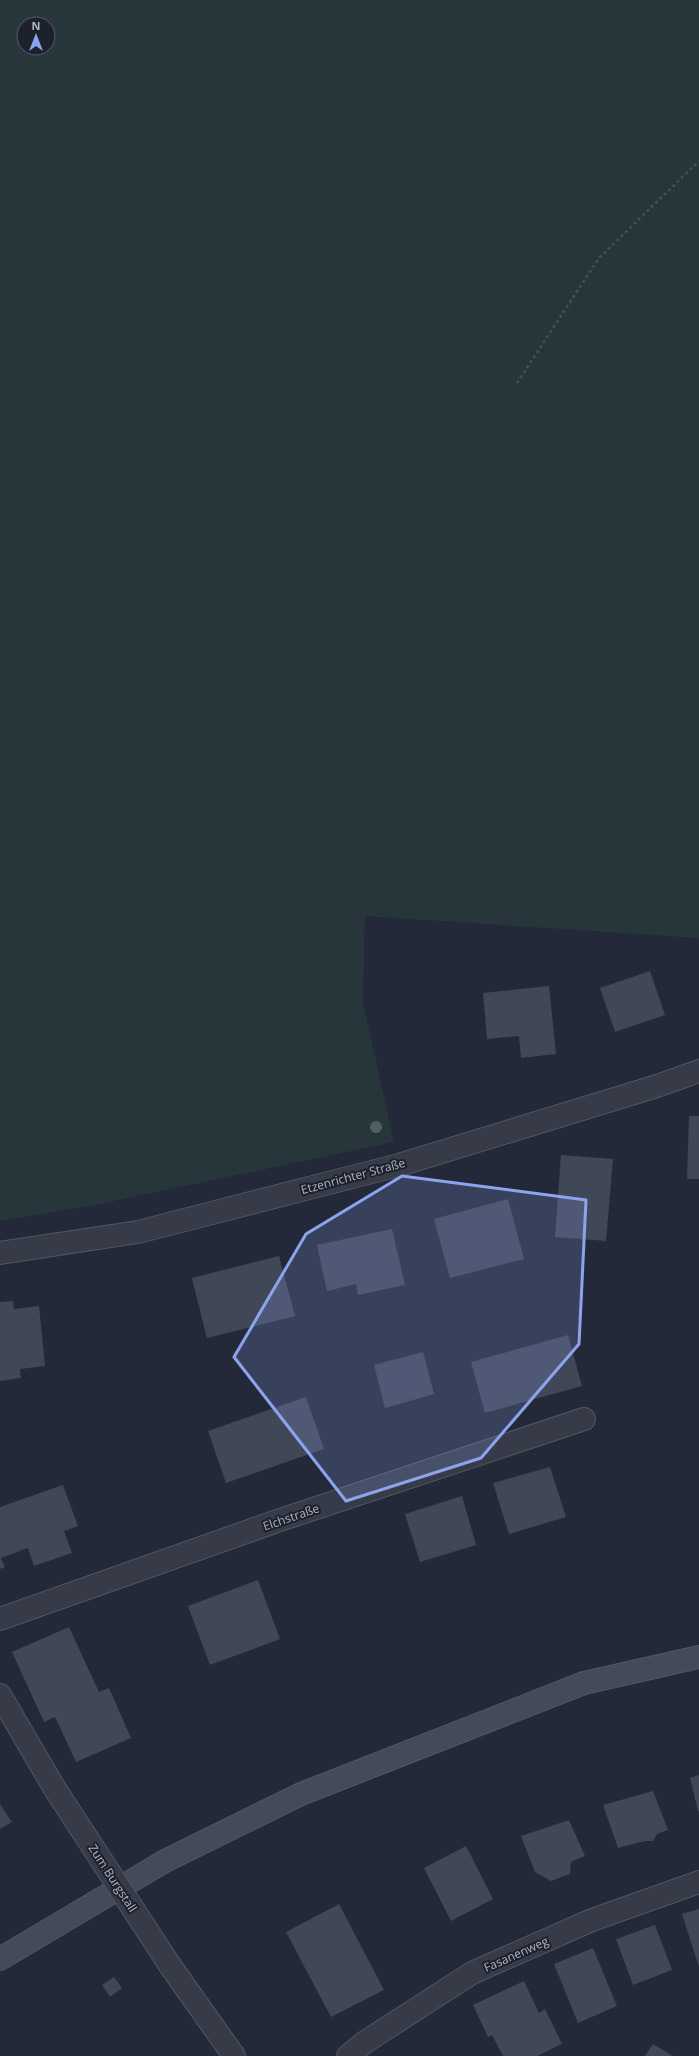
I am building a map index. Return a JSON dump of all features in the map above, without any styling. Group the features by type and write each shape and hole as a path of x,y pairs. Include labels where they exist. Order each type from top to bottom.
{"main road":[{"path":"0,1959 165,1860 301,1794 584,1684 699,1657"}],"street":[{"name":"Etzenrichter Straße","path":"0,1253 138,1232 399,1165 657,1086 699,1070"},
{"name":"Elchstraße","path":"0,1619 280,1520 584,1419"},
{"name":"Zum Burgstall","path":"0,1695 55,1789 170,1964 234,2056"},
{"name":"Fasanenweg","path":"348,2056 365,2042 472,1973 592,1920 699,1882"}],"path":[{"path":"517,383 599,258 699,161"}],"highlighted area":[{"path":"402,1176 586,1200 579,1344 481,1458 346,1501 234,1357 306,1234"}],"shaded area":[{"path":"0,0 699,0 699,938 365,916 363,1002 394,1142 95,1205 0,1221"}],"building":[{"path":"650,971 665,1015 615,1032 600,988"},
{"path":"549,986 556,1054 521,1058 519,1036 487,1039 483,993"},
{"path":"689,1116 699,1116 699,1179 687,1179"},
{"path":"561,1155 613,1159 606,1241 555,1237"},
{"path":"508,1199 524,1259 450,1278 434,1219"},
{"path":"392,1229 405,1285 358,1295 356,1284 327,1291 317,1245"},
{"path":"279,1256 295,1316 207,1338 192,1278"},
{"path":"13,1301 14,1309 39,1306 45,1366 20,1369 21,1378 0,1381 0,1302"},
{"path":"568,1335 582,1386 485,1413 471,1362"},
{"path":"423,1352 434,1394 385,1408 374,1365"},
{"path":"306,1397 324,1449 226,1483 208,1431"},
{"path":"550,1467 566,1517 509,1534 493,1483"},
{"path":"63,1485 78,1526 64,1531 72,1553 34,1566 28,1548 1,1558 5,1567 0,1569 0,1507"},
{"path":"462,1496 476,1545 420,1562 405,1514"},
{"path":"258,1580 280,1639 210,1665 188,1606"},
{"path":"69,1627 99,1692 109,1688 131,1738 76,1762 55,1717 44,1722 12,1652"},
{"path":"699,1775 699,1811 698,1811 690,1778"},
{"path":"653,1791 668,1830 657,1834 653,1841 645,1841 618,1848 603,1805"},
{"path":"0,1804 12,1822 0,1829"},
{"path":"569,1820 585,1856 571,1862 570,1874 551,1881 535,1872 521,1836"},
{"path":"466,1846 493,1899 451,1921 424,1868"},
{"path":"339,1904 384,1990 331,2017 286,1932"},
{"path":"699,1909 699,1967 682,1914"},
{"path":"655,1925 672,1970 633,1985 616,1939"},
{"path":"593,1948 617,2006 578,2023 554,1964"},
{"path":"114,1977 122,1988 110,1997 102,1985"},
{"path":"524,1981 539,2013 545,2009 562,2044 537,2056 503,2056 492,2035 488,2037 473,2005"},
{"path":"653,2044 673,2056 645,2056"}]}
